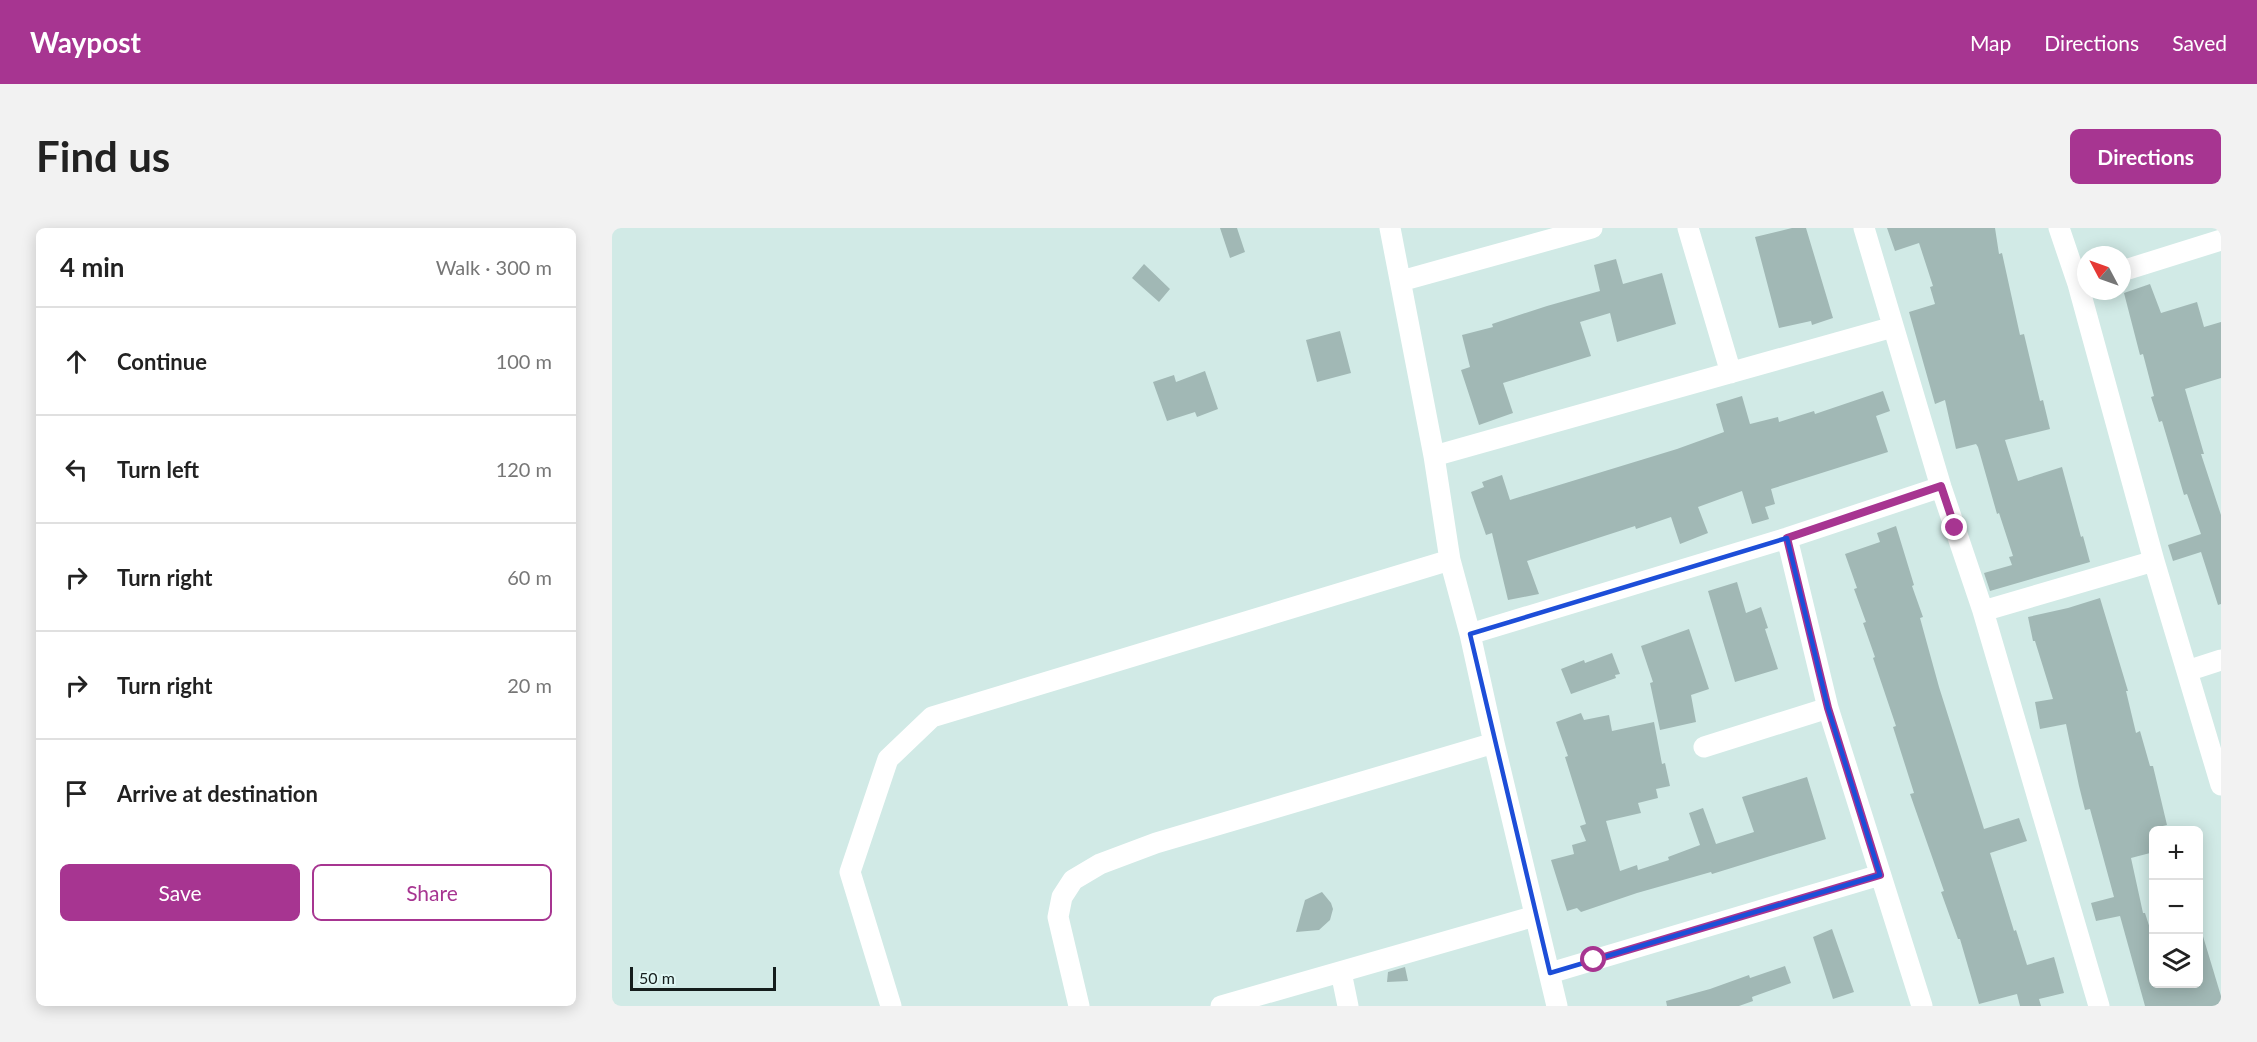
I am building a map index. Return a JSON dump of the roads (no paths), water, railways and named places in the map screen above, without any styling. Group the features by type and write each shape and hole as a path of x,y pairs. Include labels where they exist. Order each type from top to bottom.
{"street":[{"path":"1390,228 1434,456 1450,560 1470,634 1557,1006"},
{"path":"1401,281 1592,228"},
{"path":"1688,228 1731,373"},
{"path":"1864,228 1941,486 1983,611 2099,1006"},
{"path":"2060,228 2077,270"},
{"path":"2131,268 2221,240"},
{"path":"2086,300 2154,561 2221,784"},
{"path":"1434,456 1893,327"},
{"path":"1470,634 1787,538 1941,486"},
{"path":"1787,538 1828,708 1922,1006"},
{"path":"891,1006 850,872 888,759 932,717 1450,560"},
{"path":"1983,611 2154,561"},
{"path":"2187,671 2221,660"},
{"path":"1704,747 1828,708"},
{"path":"1079,1006 1058,917 1062,897 1073,880 1100,864 1156,843 1494,743"},
{"path":"1550,974 1880,875"},
{"path":"1221,1006 1535,916"},
{"path":"1341,972 1348,1006"}]}
